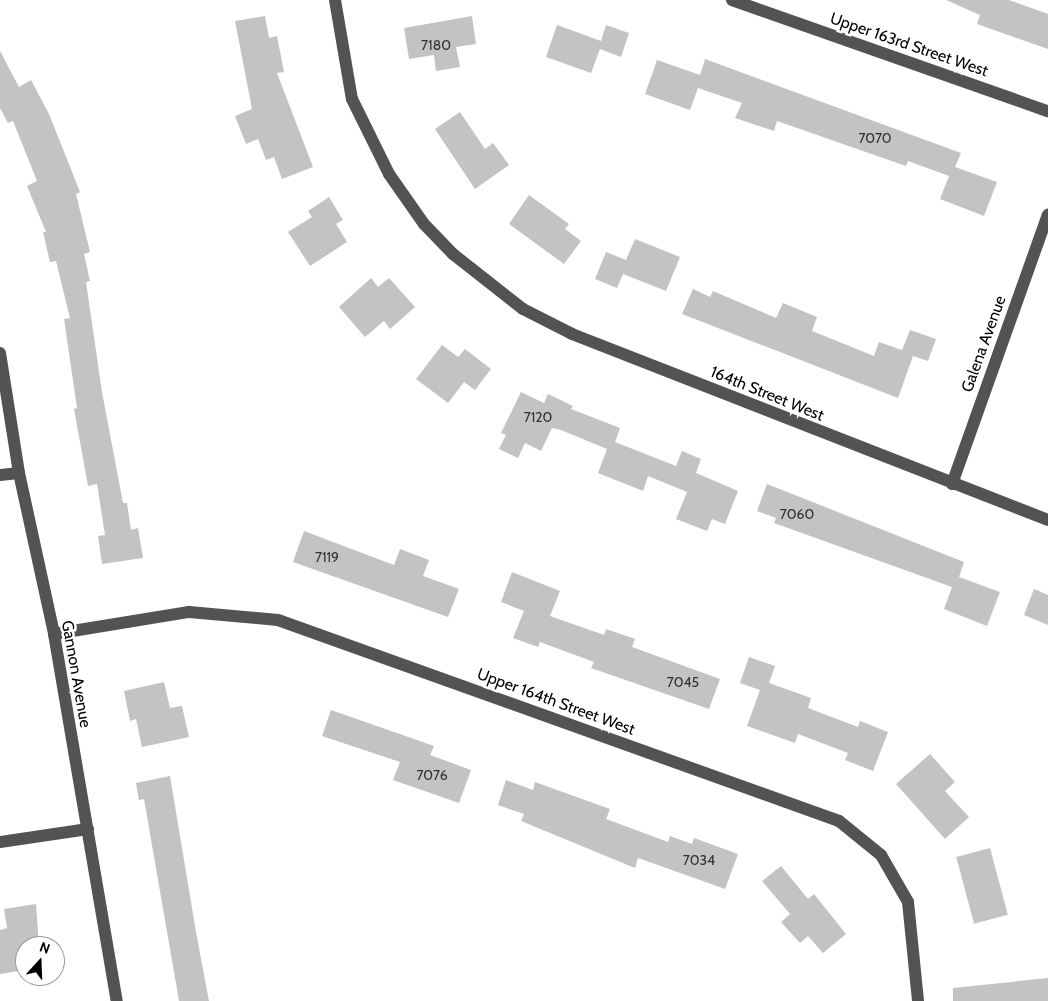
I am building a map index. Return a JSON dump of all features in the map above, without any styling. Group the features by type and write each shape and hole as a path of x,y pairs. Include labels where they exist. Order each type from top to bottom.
{"street":[{"name":"164th Street West","path":"335,0 352,99 368,135 424,224 483,280 523,309 572,334 1048,520"},
{"name":"Upper 163rd Street West","path":"732,0 1048,111"},
{"name":"Galena Avenue","path":"952,484 1048,215"},
{"name":"Gannon Avenue","path":"0,353 19,473 54,634 118,1001"},
{"path":"0,475 19,473"},
{"name":"Upper 164th Street West","path":"54,634 189,612 278,620 839,821 882,855 908,902 918,1001"},
{"path":"0,842 88,829"}],"building":[{"path":"946,0 1009,0 1048,14 1048,49 977,24 980,15"},
{"path":"265,16 269,38 277,36 284,72 277,73 313,167 282,179 274,157 266,160 258,139 246,144 235,116 252,109 235,21"},
{"path":"472,16 476,44 456,47 460,67 436,71 434,55 409,59 404,28"},
{"path":"557,25 601,41 606,25 629,33 621,57 600,49 591,73 546,57"},
{"path":"0,51 19,87 31,80 49,114 80,192 76,194 90,252 84,254 90,281 86,282 102,392 123,503 127,503 131,530 138,528 143,558 102,564 98,536 105,535 97,484 88,486 74,409 77,408 64,319 70,318 56,261 50,262 43,232 46,232 27,186 37,181 13,121 8,123 0,108"},
{"path":"705,59 961,153 955,167 997,182 984,216 940,199 949,176 908,161 906,166 777,121 774,131 735,118 742,103 698,88 690,110 645,94 657,60 700,75"},
{"path":"460,112 485,149 493,143 509,165 475,189 435,129"},
{"path":"529,195 569,224 565,229 581,241 564,264 509,224"},
{"path":"329,197 343,220 336,224 347,242 310,266 288,232 312,217 308,211"},
{"path":"635,239 680,257 666,291 623,274 617,288 595,279 606,252 626,260"},
{"path":"371,278 378,287 389,278 415,307 390,329 384,321 365,337 339,307"},
{"path":"693,289 710,297 713,291 776,318 783,303 817,317 812,331 874,356 879,342 902,350 910,330 936,339 928,361 913,356 898,398 682,314"},
{"path":"442,345 458,357 465,349 491,369 475,390 464,382 448,403 416,379"},
{"path":"521,392 544,403 548,394 573,406 571,409 620,428 615,442 676,466 682,451 701,459 696,473 738,491 725,524 712,519 707,531 676,519 687,492 648,476 643,491 598,473 607,449 561,430 552,428 541,451 525,443 518,458 499,449 506,435 501,433"},
{"path":"767,484 964,562 959,577 1000,592 987,626 944,609 952,587 774,523 776,518 757,511"},
{"path":"304,531 394,565 400,549 429,560 423,576 459,589 448,617 293,562"},
{"path":"512,572 560,591 550,616 604,635 606,629 635,639 632,647 720,679 709,709 591,668 594,662 540,642 538,647 513,638 524,611 501,602"},
{"path":"1034,589 1048,595 1048,625 1024,615"},
{"path":"749,657 775,666 769,683 811,698 808,708 858,727 860,721 888,732 873,771 845,760 848,753 798,734 795,743 747,726 760,690 740,683"},
{"path":"164,682 170,708 182,706 189,737 142,747 136,719 130,721 124,691"},
{"path":"331,710 434,746 430,755 471,770 459,803 393,780 400,762 322,736"},
{"path":"930,754 955,782 945,791 969,817 945,839 896,784"},
{"path":"170,776 209,1001 179,1001 144,799 139,800 136,783"},
{"path":"506,780 533,790 535,782 610,809 606,819 668,842 670,836 692,844 694,838 738,854 725,889 638,858 635,868 521,821 524,814 498,805"},
{"path":"990,848 1008,915 974,924 956,857"},
{"path":"781,866 808,899 814,894 846,934 823,953 808,936 800,943 781,922 790,914 762,881"},
{"path":"36,904 38,936 15,936 15,972 0,974 0,930 7,928 4,909"},
{"path":"1048,978 1048,1001 953,1001 953,988"}]}
